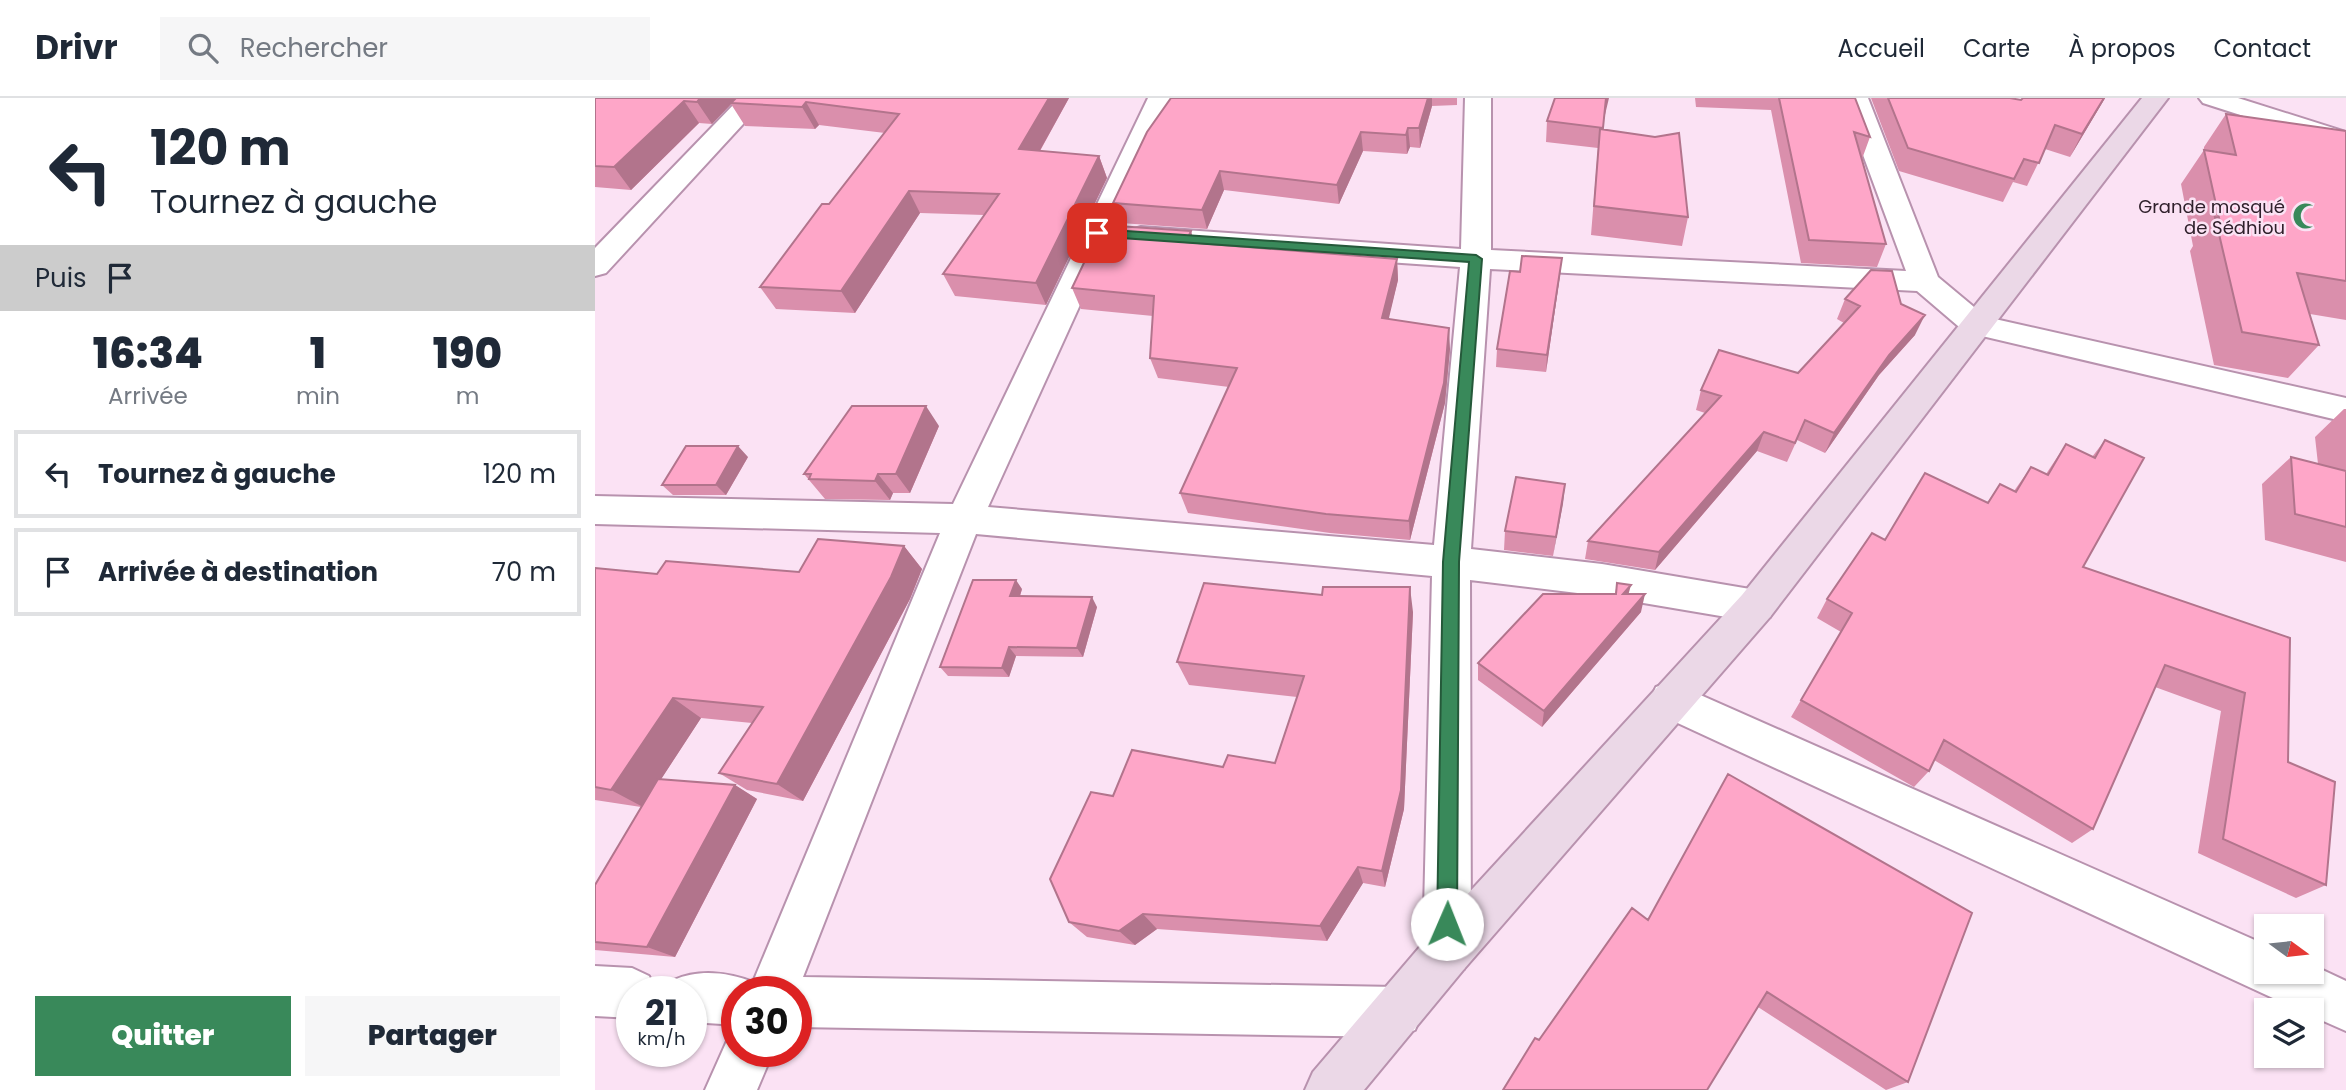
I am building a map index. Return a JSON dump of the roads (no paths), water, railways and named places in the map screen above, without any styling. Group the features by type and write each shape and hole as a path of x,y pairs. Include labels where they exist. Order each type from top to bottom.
{"street":[{"path":"595,265 754,98"},
{"path":"779,976 964,519 1161,98"},
{"path":"1447,952 1451,562 1476,259 1478,98"},
{"path":"1855,98 1925,282 1976,325 2346,410"},
{"path":"1331,1090 1447,952 1756,606 2155,98"},
{"path":"2213,98 2346,141"},
{"path":"1097,233 1476,259 1925,282"},
{"path":"595,510 964,519 1451,562 1602,580 1756,606"},
{"path":"1671,700 2254,964"},
{"path":"2298,984 2346,1006"},
{"path":"595,991 616,992"},
{"path":"812,1002 1397,1012"},
{"path":"731,1090 741,1067"}],"place":[{"name":"Grande mosqué de Sédhiou","path":"2306,216"}]}
